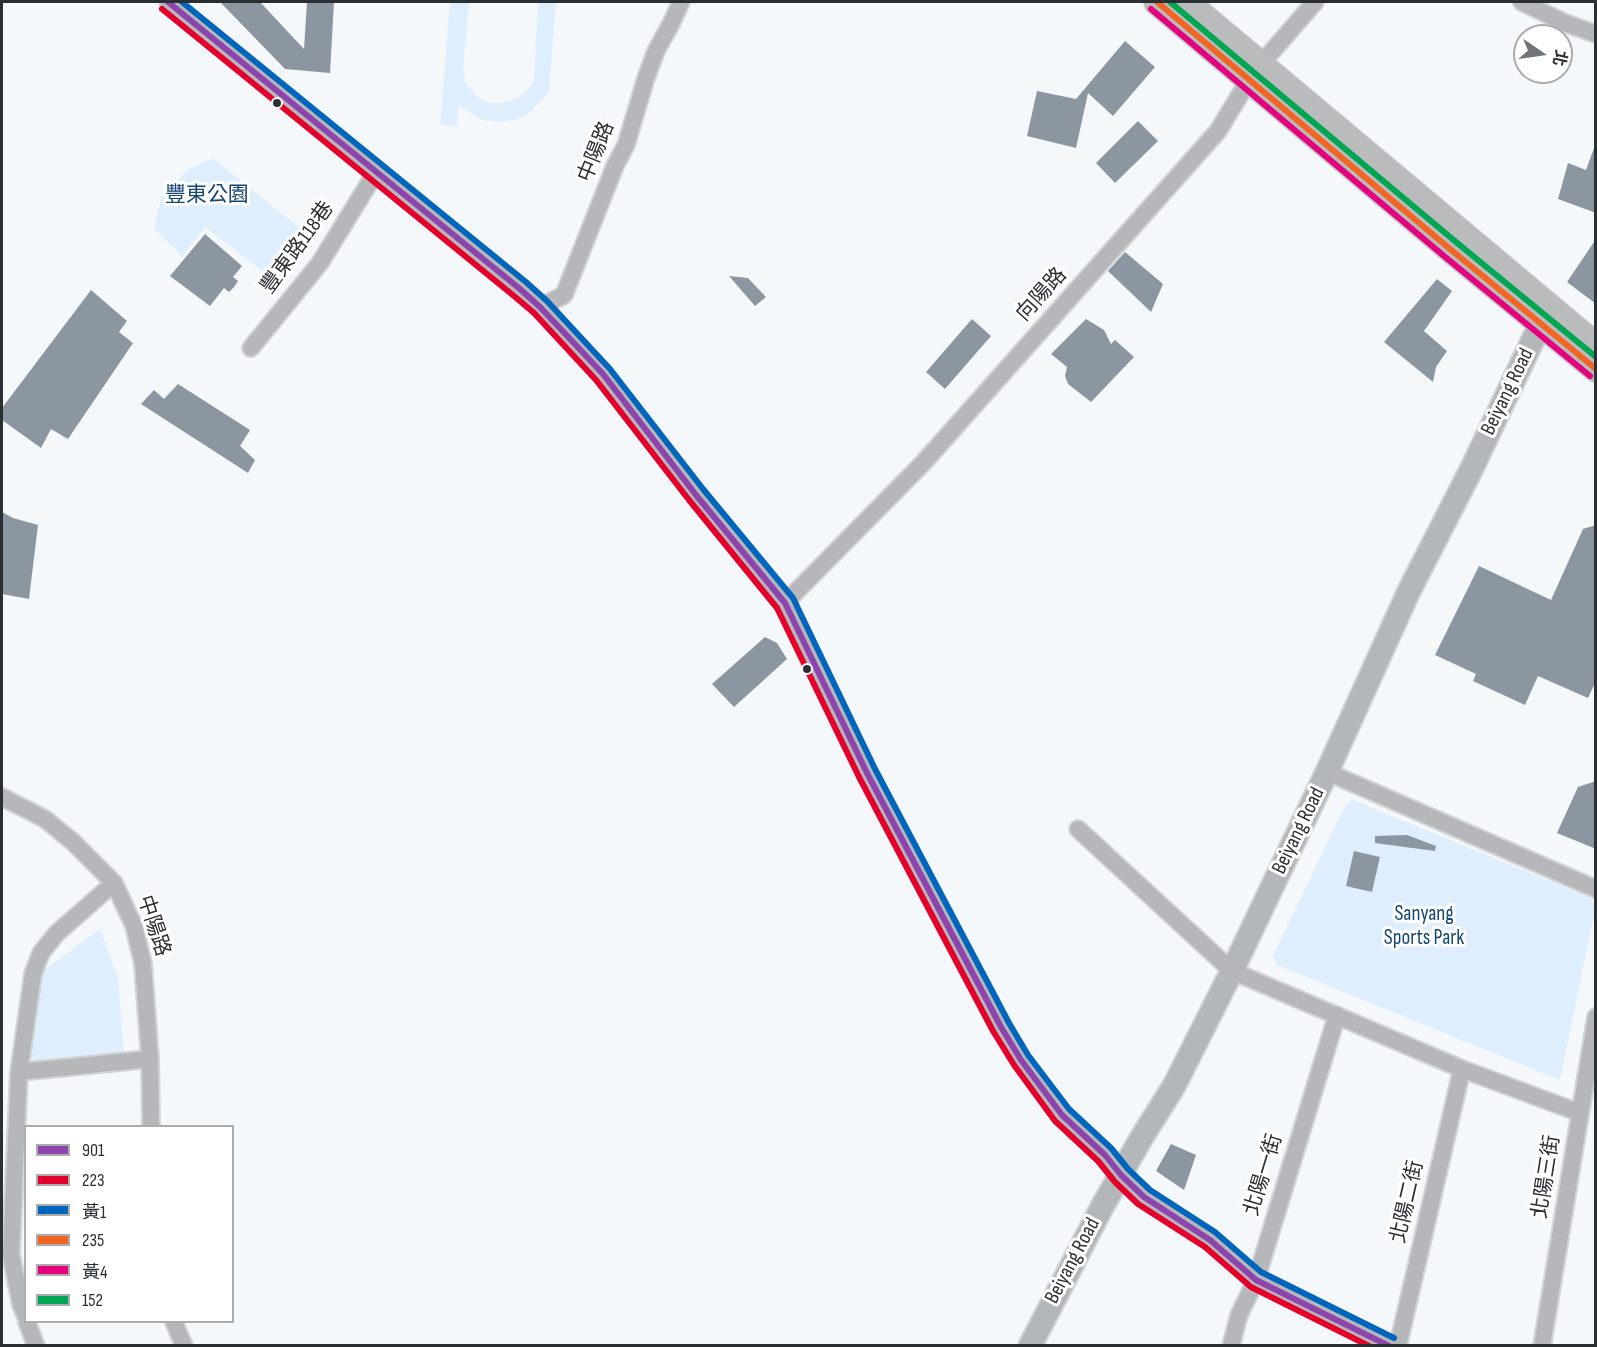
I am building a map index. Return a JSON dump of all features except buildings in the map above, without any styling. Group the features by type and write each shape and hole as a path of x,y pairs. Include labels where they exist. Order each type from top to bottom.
{"main road":[{"path":"1157,2 1255,72 1545,316 1596,369"},
{"path":"1186,2 1255,72"},
{"path":"1545,316 1596,346"}],"street":[{"path":"168,2 540,307 603,374 696,495 785,603 867,772 1001,1027 1021,1060 1062,1115 1105,1155 1121,1175 1144,1197 1210,1240 1256,1280 1390,1346"},
{"name":"中陽路","path":"540,307 564,295 615,166 626,145 656,51 681,2"},
{"name":"向陽路","path":"785,603 924,462 1218,131 1255,72 1315,2"},
{"path":"1522,2 1565,23 1596,34"},
{"name":"豐東路118巷","path":"251,348 320,263 376,172"},
{"name":"Beiyang Road","path":"1030,1346 1097,1217 1174,1086 1232,971 1327,772 1409,591 1472,468 1545,316"},
{"path":"1327,772 1596,889"},
{"name":"中陽路","path":"2,797 45,819 73,842 114,883 134,926 143,964 150,1059 151,1125"},
{"path":"1078,829 1232,971 1462,1069 1580,1113"},
{"path":"24,1312 13,1254 19,1072 33,974 41,953 57,933 114,883"},
{"name":"北陽一街","path":"1231,1346 1239,1315 1256,1280 1337,1016"},
{"name":"北陽三街","path":"1542,1346 1596,1017"},
{"path":"19,1072 150,1059"},
{"name":"北陽二街","path":"1398,1346 1462,1069"},
{"path":"27,1323 36,1346"},
{"path":"174,1323 184,1346"}],"green space":[{"path":"450,2 469,2 463,70 465,82 476,96 484,101 502,103 518,98 534,80 538,2 556,2 549,91 529,114 515,120 499,122 483,120 458,105 457,126 440,125"},
{"name":"豐東公園","path":"213,158 302,230 267,275 205,227 182,256 154,229 161,198 187,170"},
{"name":"Sanyang Sports Park","path":"1353,800 1591,898 1595,910 1560,1080 1277,965 1273,956 1346,804"},
{"path":"100,929 118,978 124,1058 24,1071 39,974"}],"transit line":[{"name":"901","path":"168,2 520,289 603,374 696,495 785,603 867,773 1001,1027 1021,1060 1062,1115 1105,1155 1121,1175 1144,1197 1210,1240 1256,1280 1389,1346"},
{"name":"黃1","path":"182,2 526,282 547,301 610,369 703,489 793,598 875,769 1009,1023 1028,1055 1069,1109 1111,1148 1128,1169 1150,1190 1215,1232 1261,1272 1394,1338"},
{"name":"235","path":"1157,2 1596,369"},
{"name":"152","path":"1170,2 1596,357"},
{"name":"223","path":"162,9 534,313 596,380 777,608 859,777 993,1031 1014,1065 1055,1121 1098,1161 1115,1182 1138,1204 1205,1247 1251,1287 1369,1346"},
{"name":"黃4","path":"1151,9 1590,376"}]}
